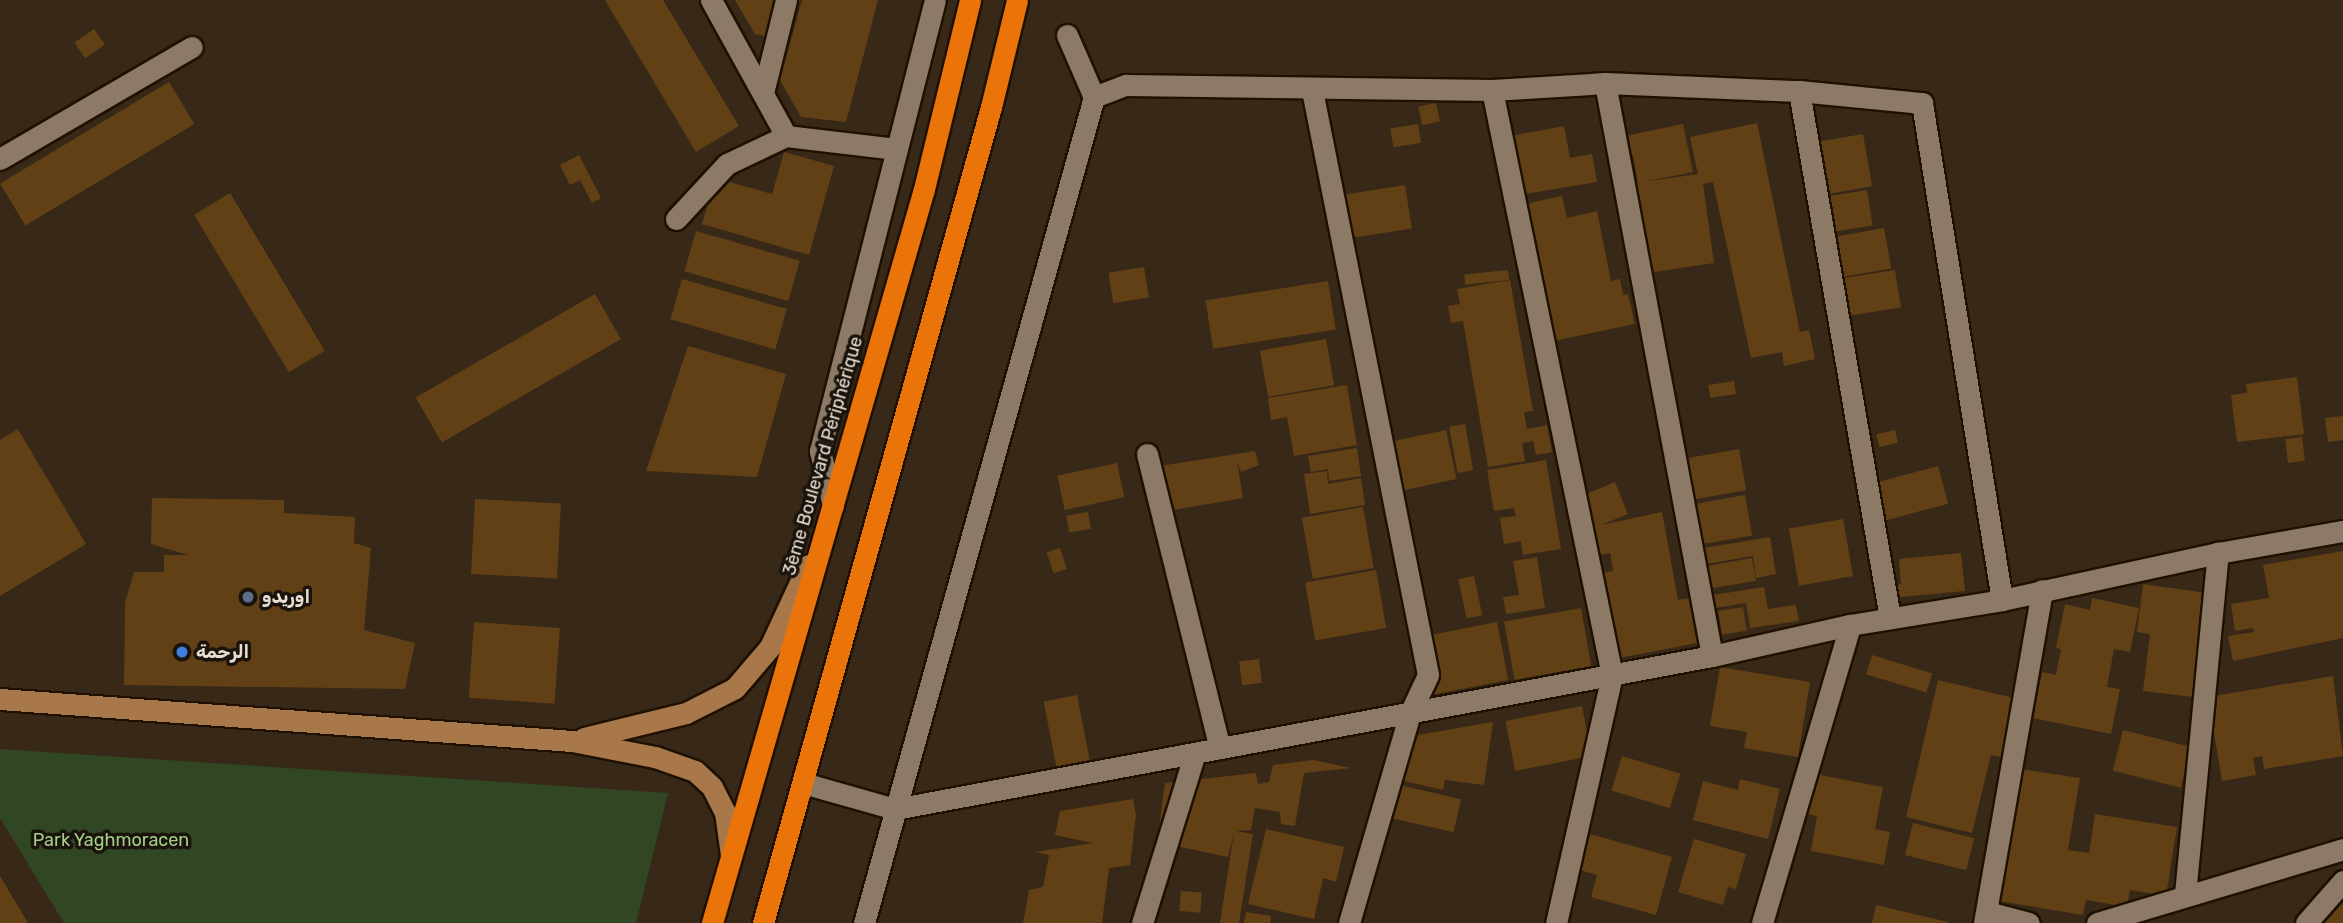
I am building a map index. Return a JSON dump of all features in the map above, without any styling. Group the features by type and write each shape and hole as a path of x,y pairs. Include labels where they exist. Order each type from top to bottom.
{"highway":[{"name":"3ème Boulevard Périphérique","path":"712,923 924,189 970,0"},
{"path":"763,923 991,107 1017,0"}],"main road":[{"path":"572,741 686,713 735,688 769,647 832,506"},
{"path":"0,699 572,741 655,757 695,771 712,787 725,812 731,855"}],"street":[{"path":"711,0 786,136"},
{"path":"763,93 786,0"},
{"path":"832,506 820,451 935,0"},
{"path":"864,923 1094,97 1067,35"},
{"path":"0,159 192,47"},
{"path":"1094,97 1126,85 1312,90 1492,90 1605,83 1799,90 1922,103 2002,600"},
{"path":"1605,83 1712,656"},
{"path":"1312,90 1428,675 1410,713 1349,923"},
{"path":"1492,90 1612,675 1556,923"},
{"path":"1799,90 1890,618"},
{"path":"676,219 727,164 786,136 896,149"},
{"path":"1147,454 1220,748"},
{"path":"803,783 895,809 1712,656 1850,625 2002,600 2218,553 2343,531"},
{"path":"2185,894 2218,553"},
{"path":"2029,923 1986,918 2042,590"},
{"path":"1762,923 1850,625"},
{"path":"1142,923 1195,752"},
{"path":"2096,923 2185,894 2343,849"},
{"path":"2306,923 2343,881"}],"green space":[{"name":"Park Yaghmoracen","path":"0,749 668,793 636,923 64,923 0,818"}],"building":[{"path":"605,0 663,0 739,126 696,152"},
{"path":"735,0 780,0 772,38 755,34"},
{"path":"802,0 878,0 846,122 801,117 780,80"},
{"path":"94,29 105,45 85,58 74,43"},
{"path":"169,82 194,124 25,225 0,183"},
{"path":"1436,103 1440,122 1422,125 1418,107"},
{"path":"1757,123 1800,332 1809,330 1815,359 1784,366 1782,352 1751,358 1713,182 1703,184 1714,263 1641,274 1629,184 1638,183 1633,155 1624,157 1620,137 1683,124 1693,172 1643,182 1698,174 1690,137"},
{"path":"1418,124 1421,143 1393,147 1390,128"},
{"path":"1564,126 1570,158 1592,154 1597,182 1519,195 1510,136"},
{"path":"1863,134 1872,186 1809,197 1800,145"},
{"path":"784,152 834,166 809,255 702,224 715,178 772,194"},
{"path":"579,155 601,198 592,203 580,180 570,185 560,165"},
{"path":"1405,185 1412,228 1345,239 1338,196"},
{"path":"1867,190 1873,226 1825,233 1820,198"},
{"path":"230,193 325,351 289,372 194,215"},
{"path":"1562,196 1567,218 1597,211 1611,281 1620,279 1623,295 1628,294 1635,324 1553,341 1525,204"},
{"path":"1884,228 1891,268 1832,279 1825,238"},
{"path":"696,231 800,261 788,301 684,271"},
{"path":"1144,267 1149,298 1113,303 1108,273"},
{"path":"1508,270 1509,280 1465,285 1464,275"},
{"path":"1895,270 1901,308 1830,319 1824,281"},
{"path":"682,279 787,309 775,349 670,319"},
{"path":"1510,280 1533,411 1524,412 1527,429 1547,425 1552,452 1536,455 1533,441 1522,443 1525,461 1488,467 1463,321 1451,323 1448,306 1460,304 1457,289"},
{"path":"1328,281 1336,329 1213,349 1206,300"},
{"path":"595,294 621,339 442,443 416,398"},
{"path":"1326,339 1334,385 1268,397 1260,351"},
{"path":"688,346 786,374 757,477 646,471"},
{"path":"2297,377 2304,434 2237,442 2231,395 2247,393 2246,384"},
{"path":"1734,381 1736,394 1710,398 1708,385"},
{"path":"1347,385 1357,445 1294,456 1287,417 1271,420 1268,398"},
{"path":"2343,416 2343,440 2328,442 2325,418"},
{"path":"1465,424 1473,470 1457,473 1449,427"},
{"path":"18,429 86,544 0,596 0,440"},
{"path":"1446,430 1456,479 1393,492 1382,444"},
{"path":"1895,430 1898,443 1879,447 1876,434"},
{"path":"2302,437 2305,461 2288,463 2285,439"},
{"path":"1357,448 1361,476 1329,481 1328,469 1311,472 1308,456"},
{"path":"1739,449 1746,490 1688,501 1681,459"},
{"path":"1255,451 1259,465 1241,472 1237,461 1243,498 1168,511 1160,466"},
{"path":"1546,460 1561,549 1523,555 1521,541 1504,544 1500,518 1516,516 1514,508 1494,511 1487,470"},
{"path":"1117,463 1124,497 1065,510 1057,476"},
{"path":"1938,466 1948,504 1873,524 1863,486"},
{"path":"1327,471 1328,484 1361,478 1365,505 1310,514 1304,474"},
{"path":"1615,482 1628,514 1601,525 1662,512 1678,600 1690,598 1698,643 1613,659 1598,574 1613,571 1610,553 1590,557 1585,528 1594,526 1582,496"},
{"path":"1745,495 1752,535 1699,545 1692,504"},
{"name":"اوريدو","path":"152,498 284,500 284,513 355,517 354,543 371,548 364,630 415,643 405,689 124,685 125,603 134,572 164,572 164,555 188,555 151,544"},
{"path":"475,499 561,504 557,578 471,574"},
{"path":"1363,507 1374,568 1313,579 1302,518"},
{"path":"1088,512 1091,529 1069,533 1066,516"},
{"path":"1843,519 1853,576 1799,586 1789,529"},
{"path":"1770,537 1776,574 1756,578 1753,556 1706,564 1704,548"},
{"path":"1060,548 1067,569 1053,573 1047,552"},
{"path":"2343,551 2343,638 2233,661 2228,636 2254,632 2253,628 2235,631 2231,604 2269,598 2263,565"},
{"path":"1961,553 1965,591 1891,598 1890,585 1901,584 1899,559"},
{"path":"1537,557 1545,608 1506,614 1503,597 1519,595 1513,561"},
{"path":"1752,558 1756,581 1710,589 1706,566"},
{"path":"1376,570 1386,628 1315,641 1305,583"},
{"path":"1474,576 1482,615 1467,618 1458,579"},
{"path":"2143,584 2207,593 2193,697 2143,691 2150,634 2137,632"},
{"path":"1764,587 1768,609 1796,605 1799,621 1750,628 1746,603 1715,608 1713,595"},
{"path":"2092,598 2139,608 2130,652 2114,649 2107,687 2120,689 2111,734 2033,718 2042,672 2056,675 2061,649 2056,648 2065,604 2090,610"},
{"path":"1743,607 1747,631 1722,635 1718,611"},
{"path":"1581,608 1591,666 1514,680 1504,622"},
{"path":"474,622 560,628 554,704 469,698"},
{"path":"1497,622 1508,680 1432,695 1420,637"},
{"path":"1872,655 1932,673 1926,693 1866,674"},
{"path":"1259,659 1262,683 1242,685 1239,661"},
{"path":"1720,667 1810,682 1798,757 1744,748 1747,732 1710,726"},
{"path":"2333,676 2343,756 2264,769 2262,756 2253,758 2256,775 2222,781 2208,697"},
{"path":"1938,680 2014,698 2001,757 1991,755 1972,833 1906,817"},
{"path":"1077,695 1091,769 1058,775 1044,701"},
{"path":"1582,706 1592,756 1515,771 1505,721"},
{"path":"1493,722 1484,785 1445,780 1443,790 1391,778 1400,738"},
{"path":"2123,730 2191,747 2181,788 2113,771"},
{"path":"1622,756 1680,774 1670,808 1611,790"},
{"path":"1313,760 1351,768 1304,773 1295,826 1281,824 1280,812 1255,808 1251,830 1236,831 1253,834 1239,923 1220,923 1234,832 1228,857 1157,842 1165,783 1256,773 1258,784 1269,782 1273,765"},
{"path":"2014,768 2080,778 2068,850 2089,853 2095,814 2177,827 2166,896 2130,890 2127,907 2086,900 2083,915 1987,899"},
{"path":"1809,773 1883,787 1875,829 1890,832 1884,865 1811,851 1817,816 1802,813"},
{"path":"1740,779 1780,789 1768,839 1693,820 1703,781 1738,790"},
{"path":"1391,783 1461,799 1454,832 1383,816"},
{"path":"1133,799 1136,815 1130,865 1109,868 1102,923 1023,923 1029,890 1043,887 1049,855 1035,852 1093,843 1055,835 1060,811"},
{"path":"1913,823 1974,838 1966,870 1905,855"},
{"path":"1266,829 1344,847 1336,882 1323,878 1314,919 1248,904"},
{"path":"1590,834 1672,857 1656,915 1591,897 1597,875 1580,870"},
{"path":"1694,839 1746,854 1736,889 1728,887 1723,905 1678,892"},
{"path":"0,876 28,923 0,923"},
{"path":"1181,891 1202,893 1200,913 1179,911"},
{"path":"2343,899 2343,923 2319,923"},
{"path":"1876,905 1948,922 1948,923 1872,923"},
{"path":"1246,912 1271,916 1270,923 1244,923"}],"place":[{"name":"اوريدو","path":"248,597"},
{"name":"الرحمة","path":"182,652"}]}
